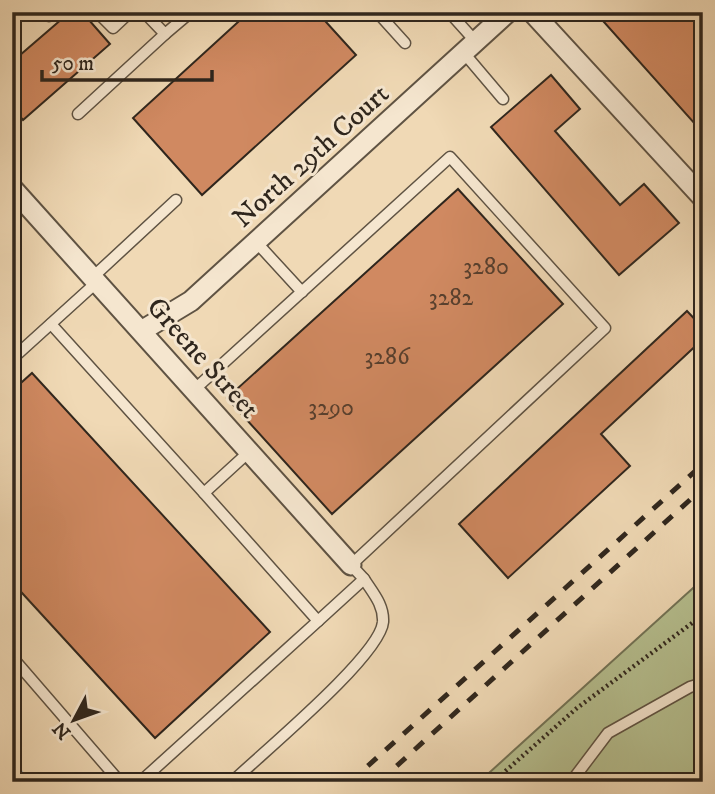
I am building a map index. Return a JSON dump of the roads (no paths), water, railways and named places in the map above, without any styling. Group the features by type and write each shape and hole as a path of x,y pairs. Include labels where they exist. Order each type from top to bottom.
{"street":[{"name":"North 29th Court","path":"143,330 191,301 508,12"},
{"path":"532,12 703,198"},
{"name":"Greene Street","path":"12,188 143,330 358,572"}],"lane":[{"path":"45,12 49,16 53,12"},
{"path":"97,12 113,28 130,12"},
{"path":"144,12 165,34"},
{"path":"78,114 191,12"},
{"path":"377,12 405,43"},
{"path":"449,12 503,99"},
{"path":"140,782 318,621 358,572 605,328 450,158 195,389"},
{"path":"12,359 176,200"},
{"path":"257,243 302,292"},
{"path":"51,324 318,621"},
{"path":"204,493 250,451"},
{"path":"232,782 362,661 383,625 381,604 358,572"},
{"path":"12,657 120,782"},
{"path":"571,782 608,733 690,687 703,684"}],"waterway":[{"path":"12,777 16,782"}],"railway":[{"path":"350,782 703,464"},
{"path":"379,782 703,488"}]}
